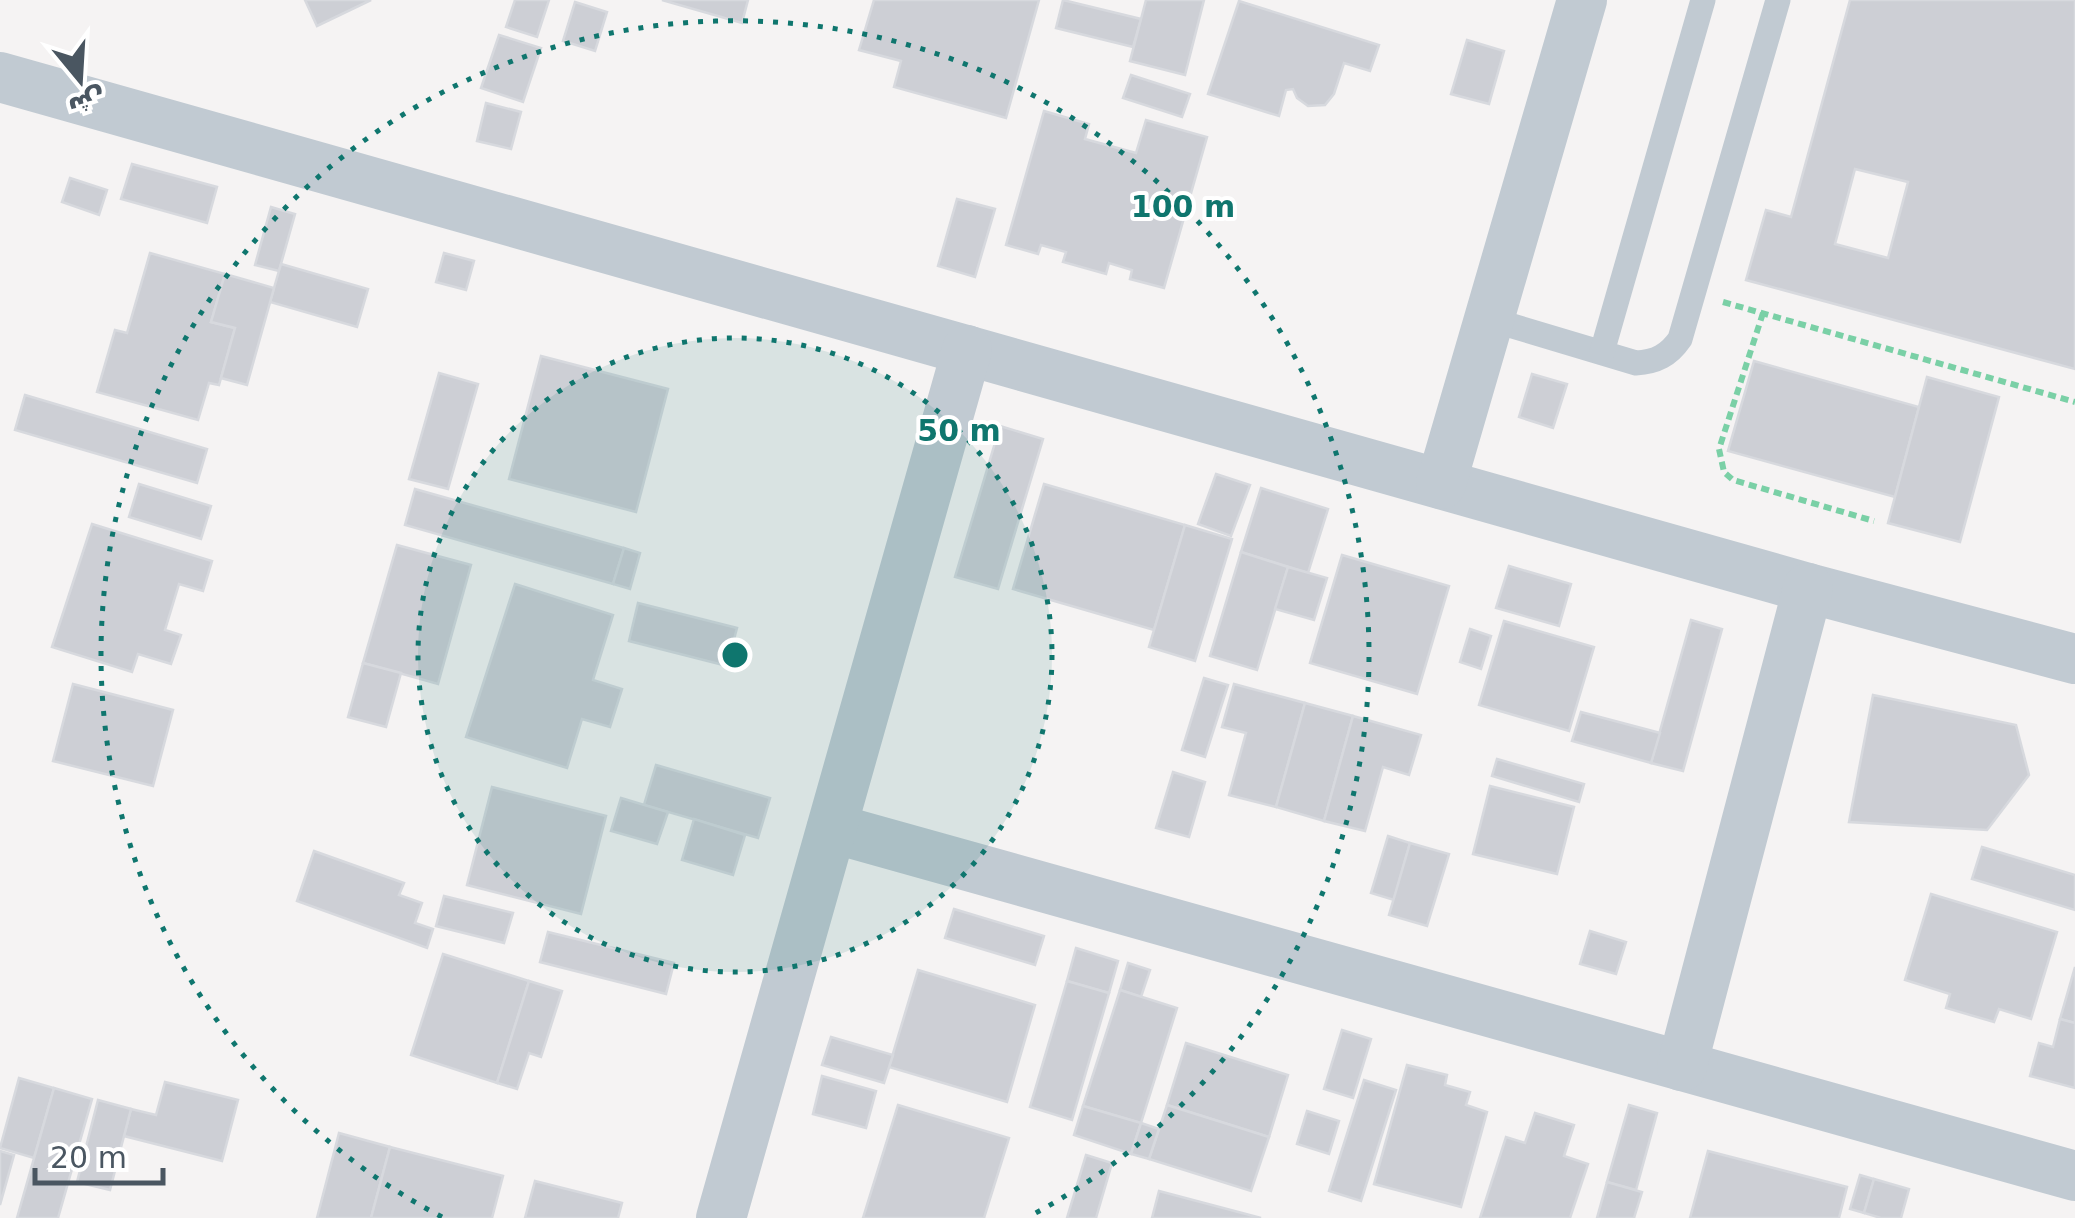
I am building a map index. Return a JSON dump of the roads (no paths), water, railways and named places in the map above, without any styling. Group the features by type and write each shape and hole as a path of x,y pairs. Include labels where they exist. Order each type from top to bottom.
{"street":[{"path":"1441,484 1582,0"},
{"path":"0,77 1808,588 2075,659"},
{"path":"721,1218 967,350"},
{"path":"1682,1066 1808,588"},
{"path":"832,828 2075,1176"}],"lane":[{"path":"1602,352 1703,0"},
{"path":"1490,319 1636,362 1667,354 1680,339 1778,0"}]}
